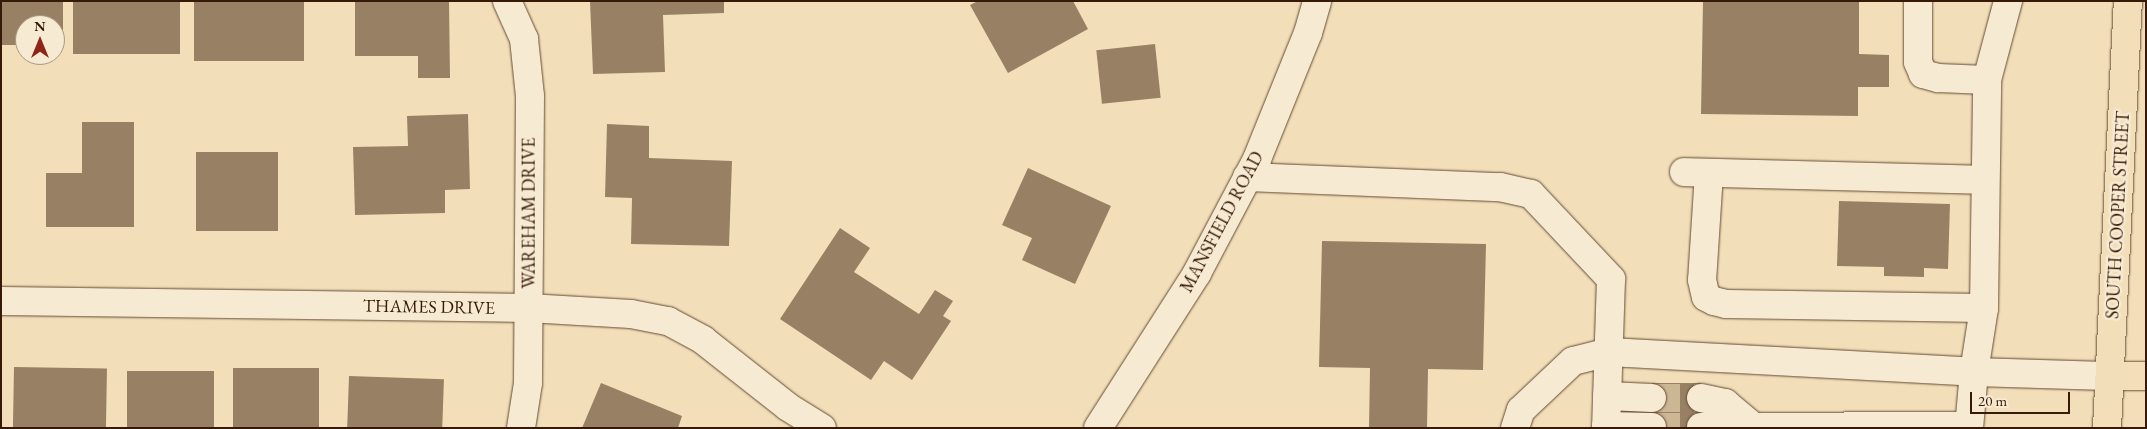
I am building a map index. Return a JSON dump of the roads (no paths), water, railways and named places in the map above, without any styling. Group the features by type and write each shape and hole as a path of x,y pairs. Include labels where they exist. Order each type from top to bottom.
{"main road":[{"name":"SOUTH COOPER STREET","path":"2107,428 2128,1"},
{"path":"2110,376 2146,376"}],"street":[{"name":"WAREHAM DRIVE","path":"507,1 524,39 530,96 528,384 521,428"},
{"name":"MANSFIELD ROAD","path":"1098,428 1197,273 1257,159 1308,33 1317,1"},
{"path":"1918,1 1918,62 1923,74 1938,78 1987,80"},
{"path":"1701,427 1969,427 1974,372 1984,308 1987,80 2008,1"},
{"path":"1984,308 1726,304 1714,301 1706,297 1702,280 1696,173 1986,180"},
{"path":"1247,177 1500,187 1531,194 1610,279 1606,427 1652,427"},
{"name":"THAMES DRIVE","path":"1,301 528,308 631,314 668,320 703,340 788,407 822,428"},
{"path":"1515,428 1522,410 1573,361 1609,352 1974,372 2110,376"},
{"path":"1607,396 1652,398"},
{"path":"1701,398 1724,403 1756,427"}],"tunnel":[{"path":"1652,398 1701,398"},
{"path":"1652,427 1701,427"}]}
